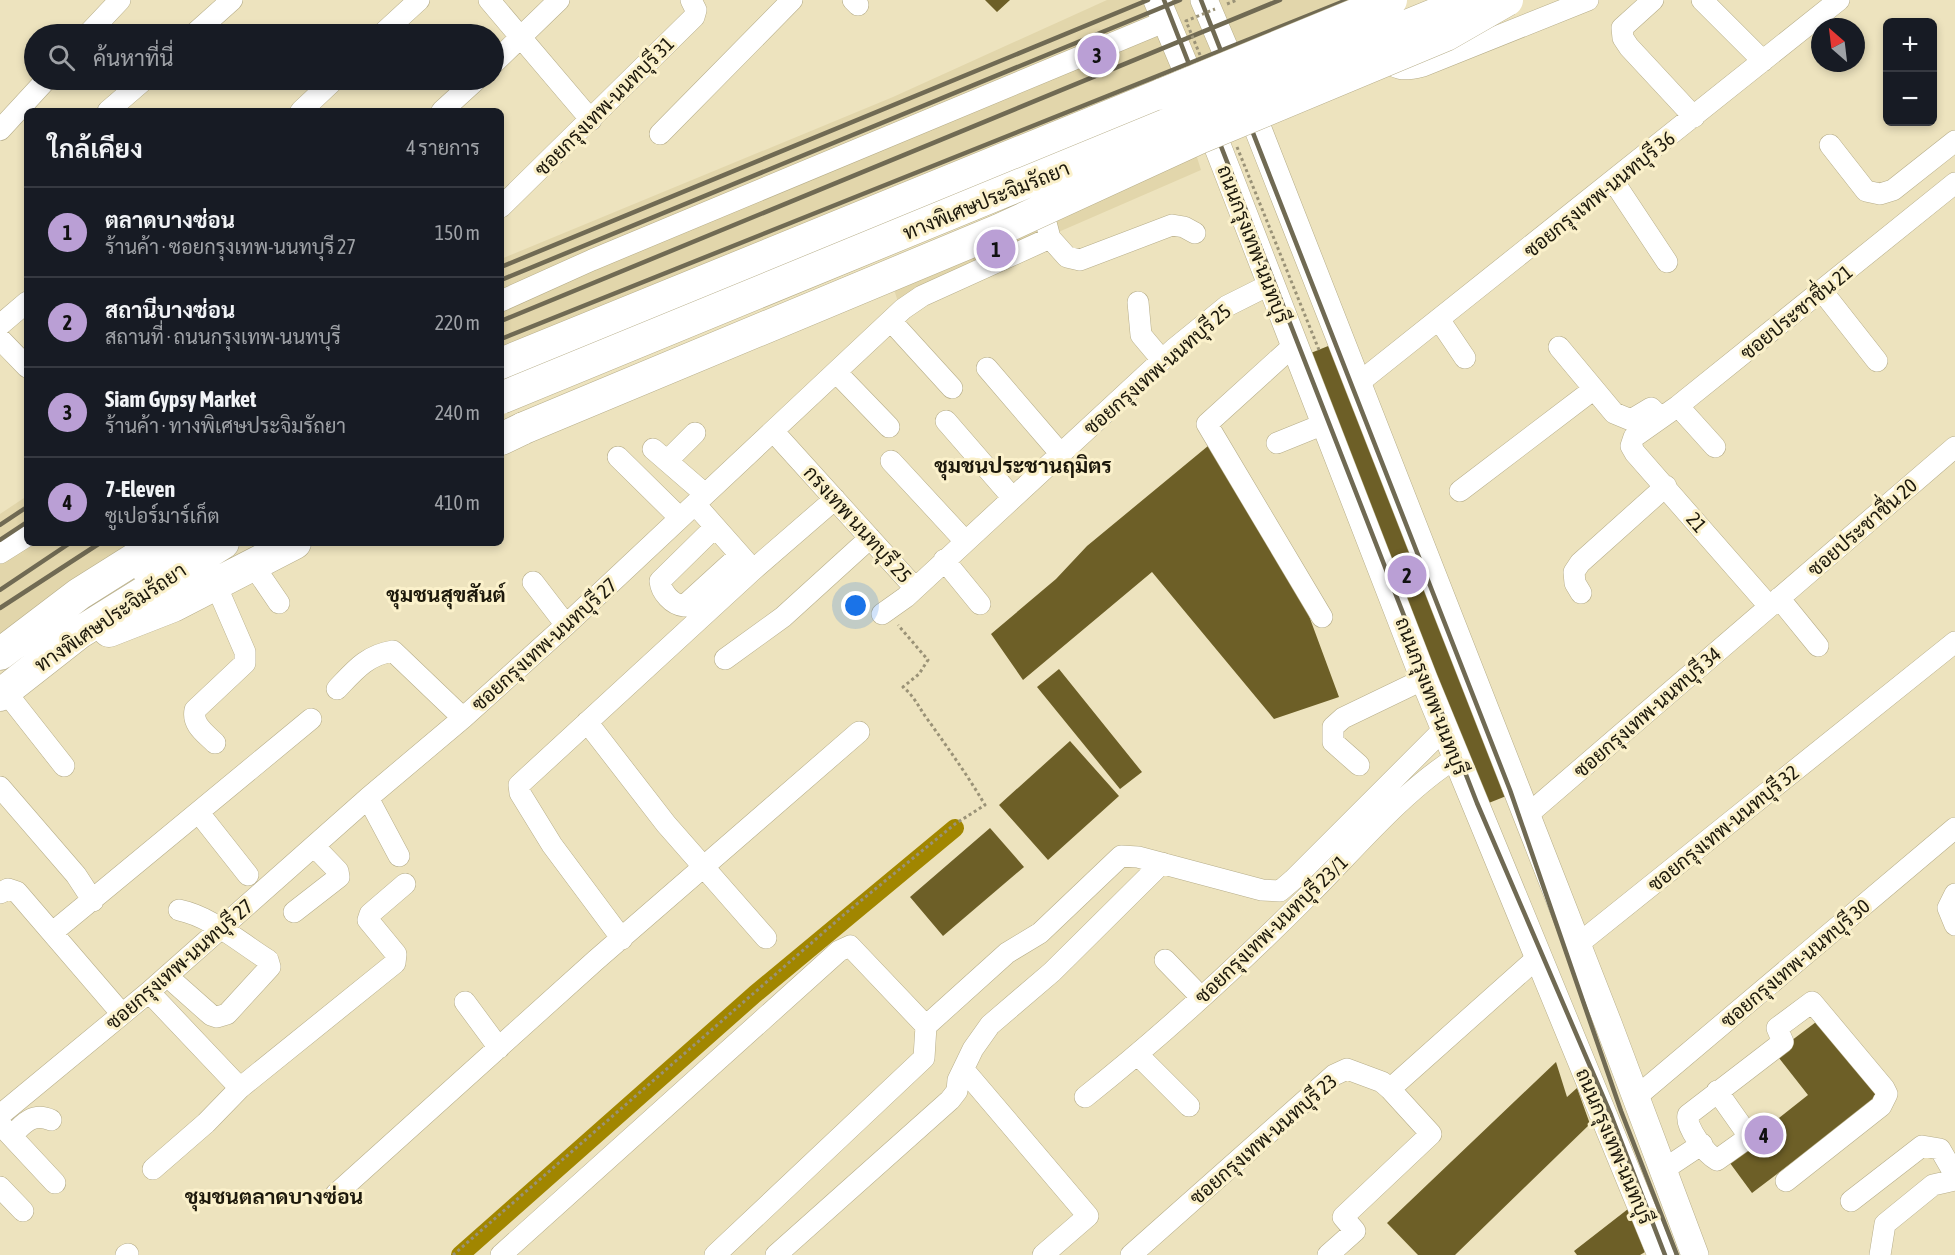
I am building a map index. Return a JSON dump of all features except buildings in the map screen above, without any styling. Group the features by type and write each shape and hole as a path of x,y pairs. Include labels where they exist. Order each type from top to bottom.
{"highway":[{"name":"ทางพิเศษประจิมรัถยา","path":"504,363 1391,0"},
{"name":"ทางพิเศษประจิมรัถยา","path":"504,397 1470,0"},
{"path":"513,433 999,230 1199,138 1446,34 1506,0"},
{"name":"ทางพิเศษประจิมรัถยา","path":"0,654 79,594 155,546"},
{"name":"ทางพิเศษประจิมรัถยา","path":"4,702 79,633 220,546"},
{"path":"100,634 173,606 289,546"}],"main road":[{"name":"ถนนกรุงเทพ-นนทบุรี","path":"1210,5 1405,511 1577,945 1695,1255"},
{"name":"ถนนกรุงเทพ-นนทบุรี","path":"1162,10 1205,114 1269,285 1306,348 1324,424 1424,679 1656,1253"},
{"path":"504,391 1036,174 1247,101"},
{"path":"1364,525 1405,511"},
{"path":"0,668 74,613 180,546"},
{"path":"4,702 221,546"},
{"path":"1602,1116 1635,1098"}],"street":[{"path":"97,24 120,0"},
{"path":"205,24 231,0"},
{"path":"393,24 419,0"},
{"path":"489,0 591,120"},
{"path":"504,53 559,0"},
{"name":"ซอยกรุงเทพ-นนทบุรี 31","path":"504,204 694,17 696,10 691,0"},
{"path":"660,134 792,0"},
{"path":"1247,101 1379,53 1506,0"},
{"path":"1379,53 1394,69 1404,71 1423,66 1588,0"},
{"path":"1653,0 1622,28 1623,38 1694,117"},
{"path":"1702,0 1763,61"},
{"name":"ซอยกรุงเทพ-นนทบุรี 36","path":"1356,385 1440,321 1839,0"},
{"path":"504,300 1162,10"},
{"path":"0,130 37,90"},
{"path":"111,108 132,90"},
{"path":"313,107 326,90"},
{"path":"445,108 465,90"},
{"path":"1830,146 1866,191 1880,194 1893,190 1955,141"},
{"path":"1036,174 1050,238 1067,257 1080,260 1172,225 1184,227 1196,233"},
{"path":"1614,182 1667,262"},
{"name":"ซอยประชาชื่น 21","path":"1634,437 1656,413 1678,406 1955,183"},
{"name":"ซอยกรุงเทพ-นนทบุรี 27","path":"3,1118 368,798 463,718 566,625 891,321 922,296 1050,238"},
{"name":"ซอยกรุงเทพ-นนทบุรี 25","path":"944,560 1162,360 1227,306 1269,285"},
{"path":"1822,291 1877,361"},
{"path":"1138,302 1141,335 1162,360"},
{"path":"0,325 24,305"},
{"path":"891,321 952,387"},
{"path":"1440,321 1465,358"},
{"path":"0,339 24,364"},
{"path":"1559,347 1614,413 1626,419 1631,420 1656,413 1683,385"},
{"path":"1306,348 1207,424 1322,617"},
{"path":"987,368 1060,453"},
{"path":"836,372 889,427"},
{"path":"1460,491 1594,389"},
{"path":"1678,406 1715,447"},
{"path":"946,421 1012,497"},
{"path":"1277,443 1324,424"},
{"name":"กรงเทพ นนทบุรี 25","path":"772,431 915,588 944,560"},
{"path":"693,506 660,455 695,433"},
{"name":"21","path":"1634,437 1631,446 1635,453 1818,646"},
{"name":"ซอยประชาชื่น 20","path":"1774,602 1955,447"},
{"path":"618,457 693,506 716,527 747,563"},
{"path":"891,461 965,541"},
{"path":"1581,593 1575,583 1574,572 1580,563 1666,486"},
{"path":"716,527 660,581 668,598 679,606 684,606 747,563 835,499"},
{"path":"0,554 24,538"},
{"path":"724,659 783,618 870,538"},
{"path":"944,560 980,604"},
{"path":"622,939 552,845 518,789 524,779 587,722 747,563"},
{"path":"253,565 279,603"},
{"path":"534,582 566,625"},
{"path":"215,743 197,725 193,718 195,710 245,663 246,652 216,585"},
{"path":"882,614 894,608 915,588"},
{"name":"ซอยกรุงเทพ-นนทบุรี 34","path":"1525,817 1774,602"},
{"name":"ซอยกรุงเทพ-นนทบุรี 32","path":"1577,945 1955,642"},
{"path":"337,689 368,659 376,654 393,651 463,718"},
{"path":"1359,765 1333,742 1333,728 1343,718 1424,679"},
{"path":"4,702 64,766"},
{"path":"53,932 312,719"},
{"path":"587,722 666,824 766,938"},
{"path":"926,1026 1007,953 1040,933 1121,856 1129,855 1262,890 1280,891 1444,728"},
{"path":"336,1194 859,732"},
{"name":"ซอยกรุงเทพ-นนทบุรี 23/1","path":"1085,1097 1138,1054 1301,903 1411,794 1456,758"},
{"path":"0,787 76,875 93,901"},
{"path":"368,798 399,856"},
{"path":"199,813 248,875"},
{"name":"ซอยกรุงเทพ-นนทบุรี 30","path":"1635,1098 1955,828"},
{"path":"294,912 339,877 338,871 314,846"},
{"path":"776,1255 950,1100 957,1091 958,1080 973,1049 990,1025 1052,972 1162,863"},
{"path":"153,1169 206,1123 240,1088 395,963 396,954 368,920 370,914 405,884"},
{"path":"0,893 13,889 53,932 122,1014"},
{"path":"1955,894 1948,908 1955,925"},
{"path":"167,976 211,1015 217,1017 227,1014 270,967 268,960 220,930 205,917 179,910"},
{"path":"501,1255 843,948 850,946 858,951 926,1026 926,1052 923,1060 715,1255"},
{"path":"1390,1089 1407,1077 1537,958"},
{"path":"1165,960 1200,996"},
{"path":"149,992 240,1088"},
{"path":"465,1002 499,1048"},
{"path":"1717,1091 1748,1137 1717,1160 1702,1144 1687,1118 1692,1110 1717,1091 1783,1042 1777,1028 1812,1002 1884,1088 1887,1094 1881,1106 1786,1181"},
{"path":"1138,1054 1189,1106"},
{"name":"ซอยกรุงเทพ-นนทบุรี 23","path":"1131,1255 1334,1075 1347,1069 1382,1082 1431,1134 1343,1216 1355,1231 1328,1255"},
{"path":"964,1070 1088,1216 1043,1255"},
{"path":"3,1118 31,1119 42,1116 51,1120"},
{"path":"3,1118 55,1183"},
{"path":"1663,1170 1702,1144"},
{"path":"1851,1201 1922,1146 1940,1149 1955,1175"},
{"path":"1880,1255 1885,1224 1933,1185 1955,1180"},
{"path":"0,1187 23,1211"}],"path":[{"path":"1204,64 1186,21 1210,5"},
{"path":"1235,141 1306,348"}],"shaded area":[{"path":"1107,0 1373,0 504,355 504,258 893,97"},
{"path":"1195,151 1201,170 898,302 892,283"},
{"path":"24,498 24,546 132,546 0,636 0,514"}],"waterway":[{"path":"460,1255 755,994 955,828"}],"railway":[{"path":"504,266 1148,0"},
{"path":"1164,0 1477,803 1611,1115 1665,1255"},
{"path":"504,279 1180,0"},
{"path":"1201,0 1510,790 1621,1111 1677,1255"},
{"path":"504,320 1280,0"},
{"path":"504,338 1347,0"},
{"path":"0,525 24,509"},
{"path":"0,540 24,524"},
{"path":"0,590 66,546"},
{"path":"0,608 95,546"}],"place":[{"name":"Siam Gypsy Market","path":"1097,55"},
{"name":"ตลาดบางซ่อน","path":"996,249"},
{"name":"สถานีบางซ่อน","path":"1407,575"},
{"name":"7-Eleven","path":"1764,1135"}],"district":[{"name":"ชุมชนประชานฤมิตร","path":"1023,465"},
{"name":"ชุมชนสุขสันต์","path":"446,594"},
{"name":"ชุมชนตลาดบางซ่อน","path":"274,1196"}]}
